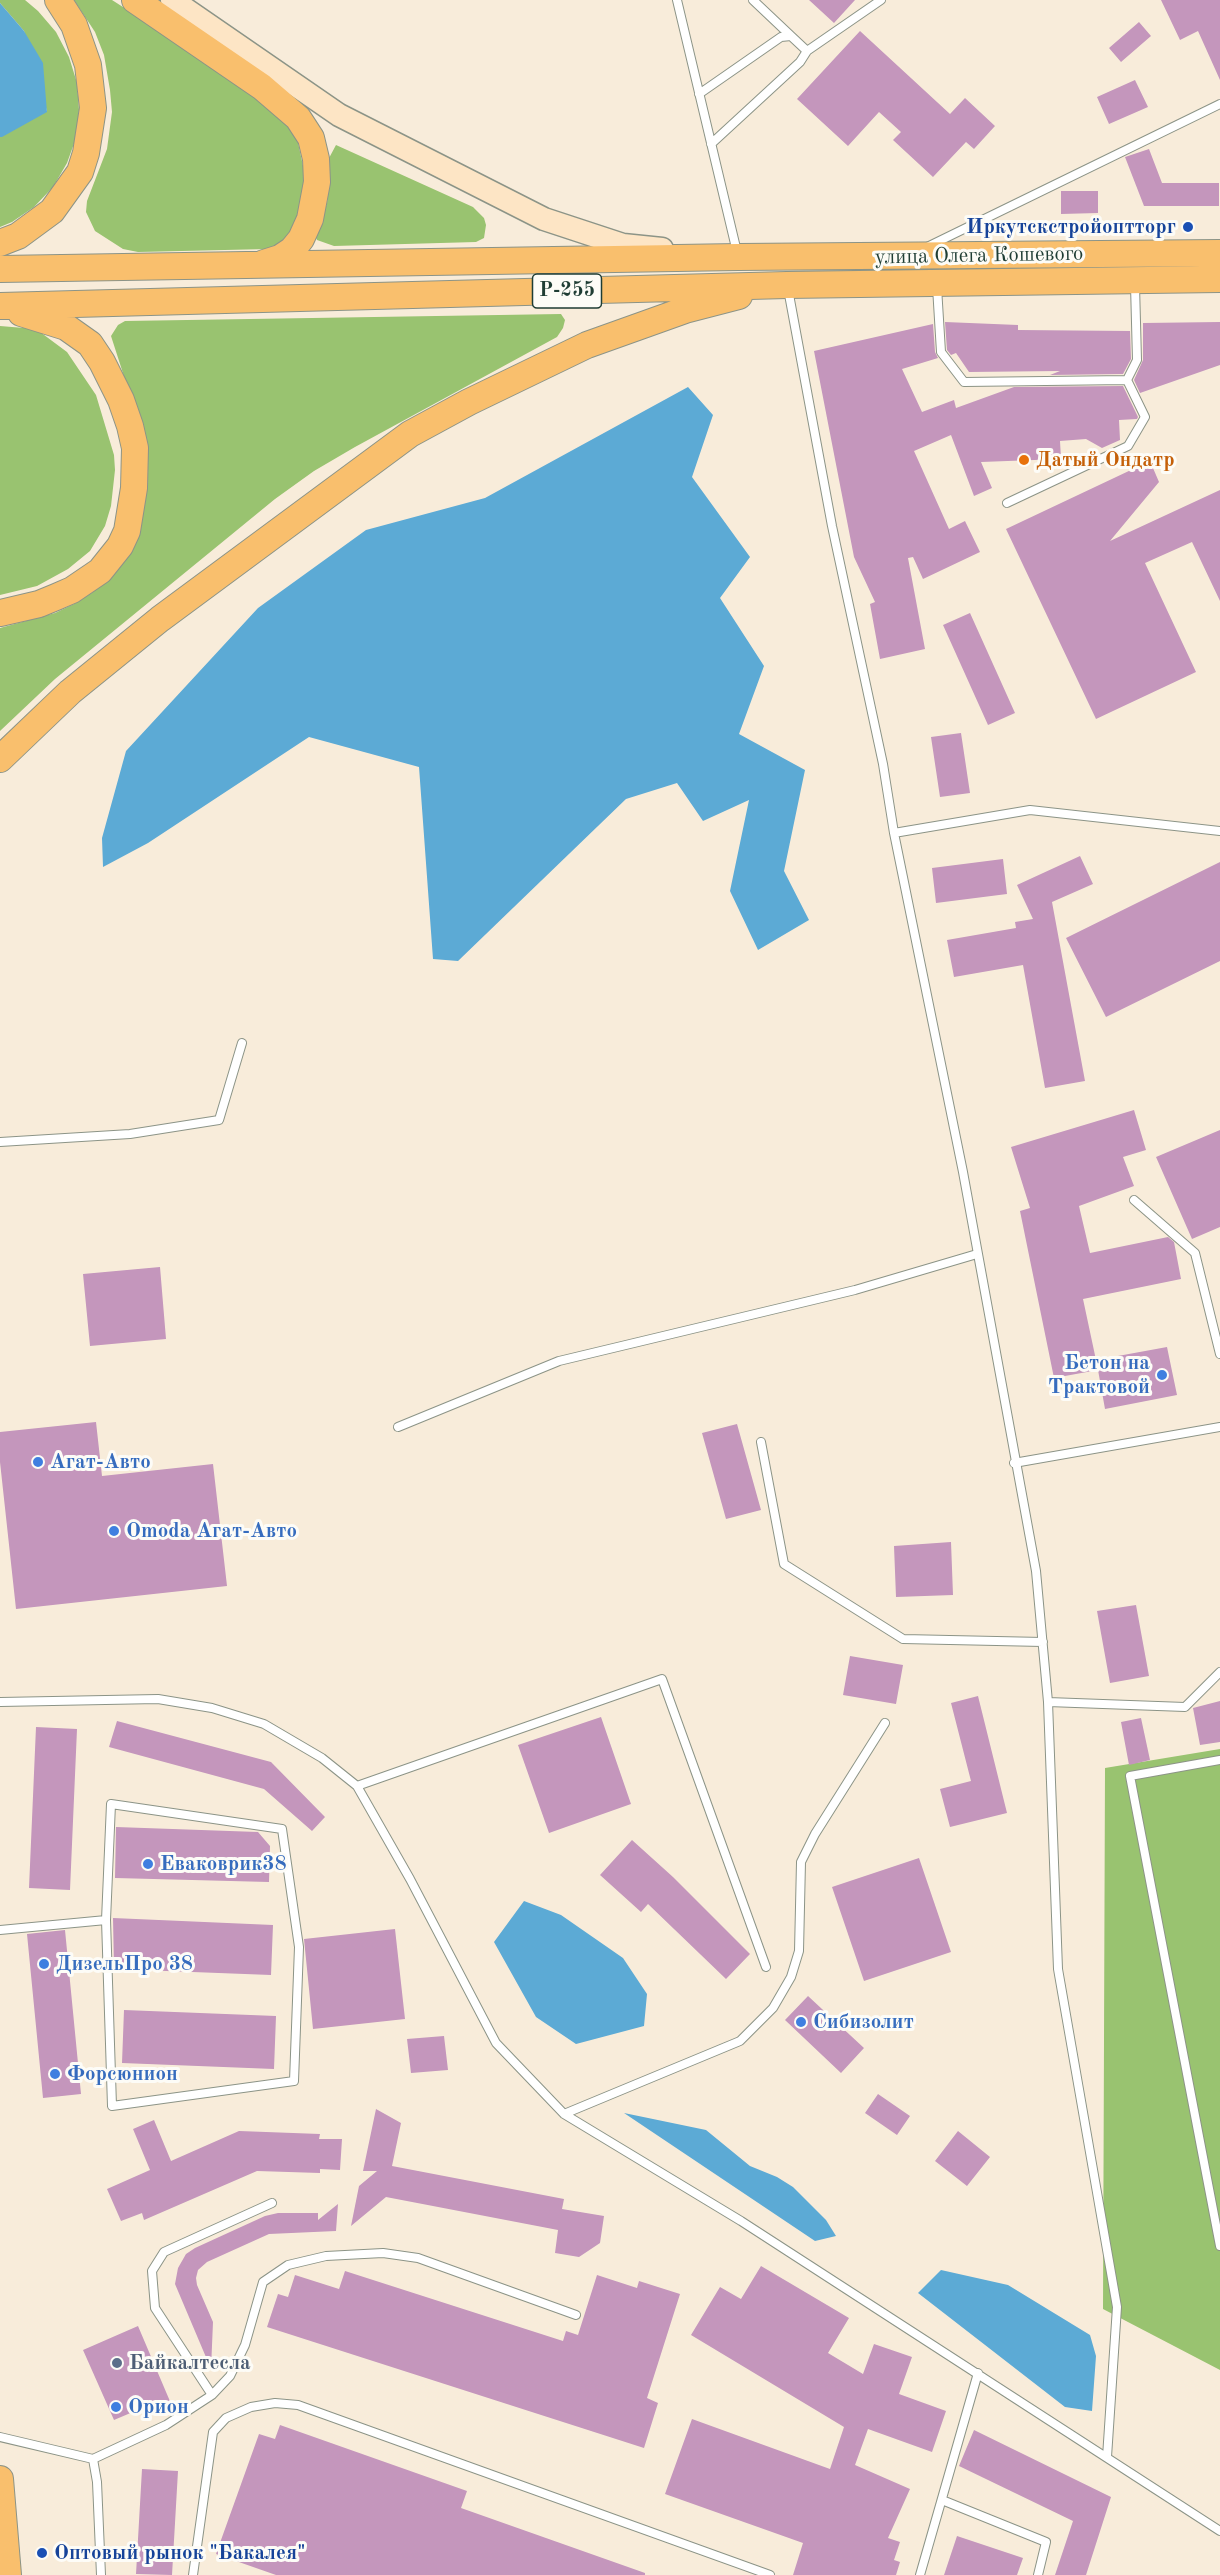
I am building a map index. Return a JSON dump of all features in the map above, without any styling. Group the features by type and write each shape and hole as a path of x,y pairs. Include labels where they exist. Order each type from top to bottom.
{"main road":[{"path":"0,243 18,236 52,211 80,172 86,153 93,108 88,65 74,25 58,0"},
{"path":"135,0 262,87 298,118 311,138 317,170 316,191 305,232 298,244 287,254 250,267"},
{"path":"172,0 339,115 544,219 623,245 738,257"},
{"name":"улица Олега Кошевого","path":"0,269 250,267 738,257 1220,253"},
{"path":"1134,281 1220,279"},
{"name":"Р-255","path":"0,307 787,285 1134,281"},
{"path":"0,759 70,692 160,619 410,434 469,402 587,345 686,310 787,285"},
{"path":"0,307 66,327 90,344 121,400 135,448 136,469 127,531 120,546 100,571 72,590 56,597 39,604 0,613"},
{"path":"0,2479 8,2575"}],"lane":[{"path":"676,0 738,257"},
{"path":"753,0 807,51"},
{"path":"711,144 800,62 807,51 881,0"},
{"path":"699,94 771,41 781,36 791,36"},
{"path":"908,256 1220,104"},
{"path":"1007,503 1128,446 1145,417 1128,380 1137,360 1134,281"},
{"path":"937,283 941,352 964,382 1128,380"},
{"path":"787,285 797,347 883,764 894,833 961,1160 1014,1463 1036,1571 1048,1702 1058,1969 1117,2307 1107,2457"},
{"path":"894,833 1030,810 1220,831"},
{"path":"0,1142 130,1134 219,1120 242,1042"},
{"path":"1134,1200 1195,1253 1220,1354"},
{"path":"398,1427 559,1361 855,1290 977,1254"},
{"path":"1014,1463 1220,1426"},
{"path":"761,1442 784,1564 903,1639 1042,1642"},
{"path":"1048,1702 1185,1707 1220,1672"},
{"path":"357,1786 662,1679 766,1967"},
{"path":"0,1701 158,1698 212,1708 264,1724 322,1758 357,1786 410,1879 496,2043 564,2114 741,2221 1220,2531"},
{"path":"564,2114 740,2041 773,2008 791,1977 799,1951 801,1862 815,1834 885,1724"},
{"path":"1220,1760 1130,1776 1220,2246"},
{"path":"111,1804 282,1829 299,1947 294,2081 112,2106 106,1920 111,1804"},
{"path":"0,1930 106,1920"},
{"path":"212,2395 155,2308 152,2271 164,2252 272,2203"},
{"path":"0,2437 93,2459 166,2425 212,2395 231,2376 245,2345 263,2282 288,2265 326,2256 383,2253 418,2258 576,2315"},
{"path":"920,2575 978,2373"},
{"path":"193,2575 213,2432 226,2418 251,2407 275,2403 298,2405 770,2575"},
{"path":"93,2459 97,2482 101,2575"},
{"path":"942,2500 1046,2542 1038,2575"}],"green space":[{"path":"0,0 25,0 56,32 69,57 77,83 79,110 76,138 67,163 53,187 34,207 0,227 0,137 47,111 24,31 0,3"},
{"path":"74,0 112,0 276,105 297,138 305,175 297,224 277,246 268,249 138,252 123,249 95,231 86,212 87,201 107,149 112,112 110,90 104,55 95,32"},
{"path":"336,145 473,207 484,218 486,225 484,238 476,242 334,246 317,240 327,203 330,174 328,160"},
{"path":"561,314 565,320 557,337 355,447 314,471 275,499 55,679 0,731 0,628 55,613 74,604 93,592 109,577 122,558 131,398 111,336 118,325 125,321"},
{"path":"0,326 36,329 67,352 96,395 114,455 115,470 111,506 105,526 90,551 68,569 37,586 0,595"},
{"path":"1220,1749 1220,2370 1103,2309 1105,1768"}],"water":[{"path":"0,3 24,31 43,63 47,112 2,137 0,137"},
{"path":"688,387 713,415 692,477 750,557 720,598 764,666 739,734 805,770 784,871 809,920 758,950 730,891 749,800 703,821 677,783 626,799 458,961 433,959 419,767 309,737 148,843 103,867 102,838 126,751 258,608 366,530 485,498"},
{"path":"524,1901 561,1915 623,1958 647,1994 644,2026 576,2044 536,2017 494,1942"},
{"path":"624,2113 706,2130 750,2166 777,2177 793,2187 826,2220 836,2236 815,2241"},
{"path":"941,2270 1008,2285 1090,2335 1096,2356 1092,2411 1065,2407 918,2293"}],"building":[{"path":"809,0 855,0 834,23"},
{"path":"1161,0 1220,0 1220,80 1198,31 1180,40"},
{"path":"1139,22 1151,36 1121,62 1109,48"},
{"path":"860,31 950,114 965,98 995,126 974,149 966,142 933,177 893,140 901,132 879,112 848,146 797,99"},
{"path":"1135,80 1148,107 1109,124 1097,97"},
{"path":"1149,149 1162,183 1219,183 1219,206 1144,206 1125,157"},
{"path":"1061,191 1098,191 1098,213 1061,214"},
{"path":"945,322 1018,325 1018,330 1130,331 1131,359 1123,374 1050,375 1060,371 969,372 956,353 951,355 947,350"},
{"path":"1220,322 1220,365 1140,393 1134,380 1143,360 1143,323"},
{"path":"933,324 935,352 938,358 902,369 922,412 954,400 956,408 1014,387 1123,386 1138,417 1137,419 1119,420 1120,440 1102,448 1086,439 1060,441 1061,459 981,462 992,488 974,496 951,435 914,451 949,529 965,521 980,552 923,579 913,557 908,558 925,649 880,659 870,604 875,602 854,557 814,351"},
{"path":"1150,461 1159,482 1110,541 1220,490 1220,601 1192,542 1145,563 1196,672 1096,719 1006,529"},
{"path":"970,613 1015,713 988,725 943,625"},
{"path":"961,733 970,793 940,797 931,737"},
{"path":"1080,856 1093,884 1052,902 1085,1081 1045,1088 1023,965 954,977 947,940 1016,928 1015,922 1033,919 1017,885"},
{"path":"1003,859 1007,894 936,903 932,868"},
{"path":"1220,862 1220,961 1106,1017 1066,938"},
{"path":"1134,1110 1146,1150 1123,1157 1134,1186 1079,1206 1090,1253 1168,1237 1174,1242 1181,1279 1083,1299 1096,1360 1167,1347 1177,1395 1105,1409 1098,1370 1054,1378 1020,1211 1030,1208 1011,1147"},
{"path":"1220,1130 1220,1227 1192,1239 1156,1157"},
{"path":"160,1267 166,1339 90,1346 83,1274"},
{"name":"Omoda Агат-Авто","path":"96,1422 102,1476 213,1464 227,1586 16,1609 0,1462 0,1432"},
{"path":"737,1424 761,1510 726,1519 702,1433"},
{"path":"951,1542 953,1595 896,1597 894,1546"},
{"path":"1136,1605 1149,1676 1110,1683 1097,1611"},
{"path":"850,1656 903,1665 896,1704 843,1695"},
{"path":"978,1696 1007,1813 950,1827 940,1789 971,1781 951,1703"},
{"path":"1220,1701 1220,1742 1200,1745 1193,1708"},
{"path":"601,1717 631,1804 549,1833 518,1745"},
{"path":"1141,1718 1150,1760 1129,1765 1121,1722"},
{"path":"117,1721 271,1762 325,1817 312,1831 264,1789 109,1747"},
{"path":"36,1727 77,1729 70,1890 29,1888"},
{"path":"116,1827 258,1832 270,1846 269,1882 115,1878"},
{"path":"632,1840 673,1877 750,1954 726,1979 648,1904 641,1912 600,1875"},
{"path":"919,1858 951,1952 864,1981 832,1887"},
{"path":"113,1918 273,1925 271,1975 114,1969"},
{"path":"395,1929 405,2019 313,2029 304,1939"},
{"path":"65,1930 81,2094 43,2098 27,1934"},
{"path":"808,1996 864,2048 841,2073 785,2020"},
{"path":"124,2010 276,2016 274,2069 122,2063"},
{"path":"444,2036 448,2070 411,2073 407,2039"},
{"path":"878,2094 910,2116 897,2135 865,2113"},
{"path":"376,2109 401,2123 392,2166 564,2199 562,2209 604,2216 600,2243 579,2257 555,2253 558,2230 386,2197 351,2226 359,2186 377,2171 363,2171"},
{"path":"154,2120 171,2161 239,2131 320,2134 319,2139 342,2139 340,2170 320,2169 320,2173 257,2171 144,2220 142,2213 121,2221 107,2189 150,2170 133,2129"},
{"path":"958,2131 990,2157 967,2186 935,2161"},
{"path":"338,2204 336,2231 269,2234 207,2262 198,2270 197,2285 213,2322 211,2369 175,2284 178,2268 186,2254 265,2216 278,2213 318,2213 318,2220"},
{"path":"761,2266 849,2318 828,2353 863,2374 874,2344 912,2357 899,2394 946,2411 932,2452 868,2429 855,2465 910,2489 888,2538 900,2542 894,2560 900,2562 896,2575 793,2575 803,2543 665,2494 692,2419 830,2469 844,2427 691,2335 720,2287 741,2299"},
{"path":"345,2271 563,2341 566,2331 578,2335 597,2275 637,2288 639,2281 680,2294 647,2398 658,2403 644,2448 267,2327 278,2294 288,2297 295,2275 339,2289"},
{"path":"138,2326 172,2406 151,2415 147,2406 114,2420 83,2350"},
{"path":"280,2425 467,2491 461,2508 645,2573 645,2575 276,2575 216,2554 259,2434 275,2439"},
{"path":"974,2430 1111,2497 1086,2575 1055,2575 1073,2521 959,2466"},
{"path":"142,2469 178,2471 172,2575 136,2574"},
{"path":"957,2536 1023,2558 1017,2575 944,2575"}],"place":[{"name":"Иркутскстройоптторг","path":"1188,227"},
{"name":"Датый Ондатр","path":"1024,460"},
{"name":"Бетон на Трактовой","path":"1162,1375"},
{"name":"Агат-Авто","path":"38,1462"},
{"name":"Omoda Агат-Авто","path":"114,1531"},
{"name":"Еваковрик38","path":"148,1864"},
{"name":"ДизельПро 38","path":"44,1964"},
{"name":"Сибизолит","path":"801,2022"},
{"name":"Форсюнион","path":"55,2074"},
{"name":"Байкалтесла","path":"117,2363"},
{"name":"Орион","path":"116,2407"},
{"name":"Оптовый рынок \"Бакалея\"","path":"42,2553"}]}
